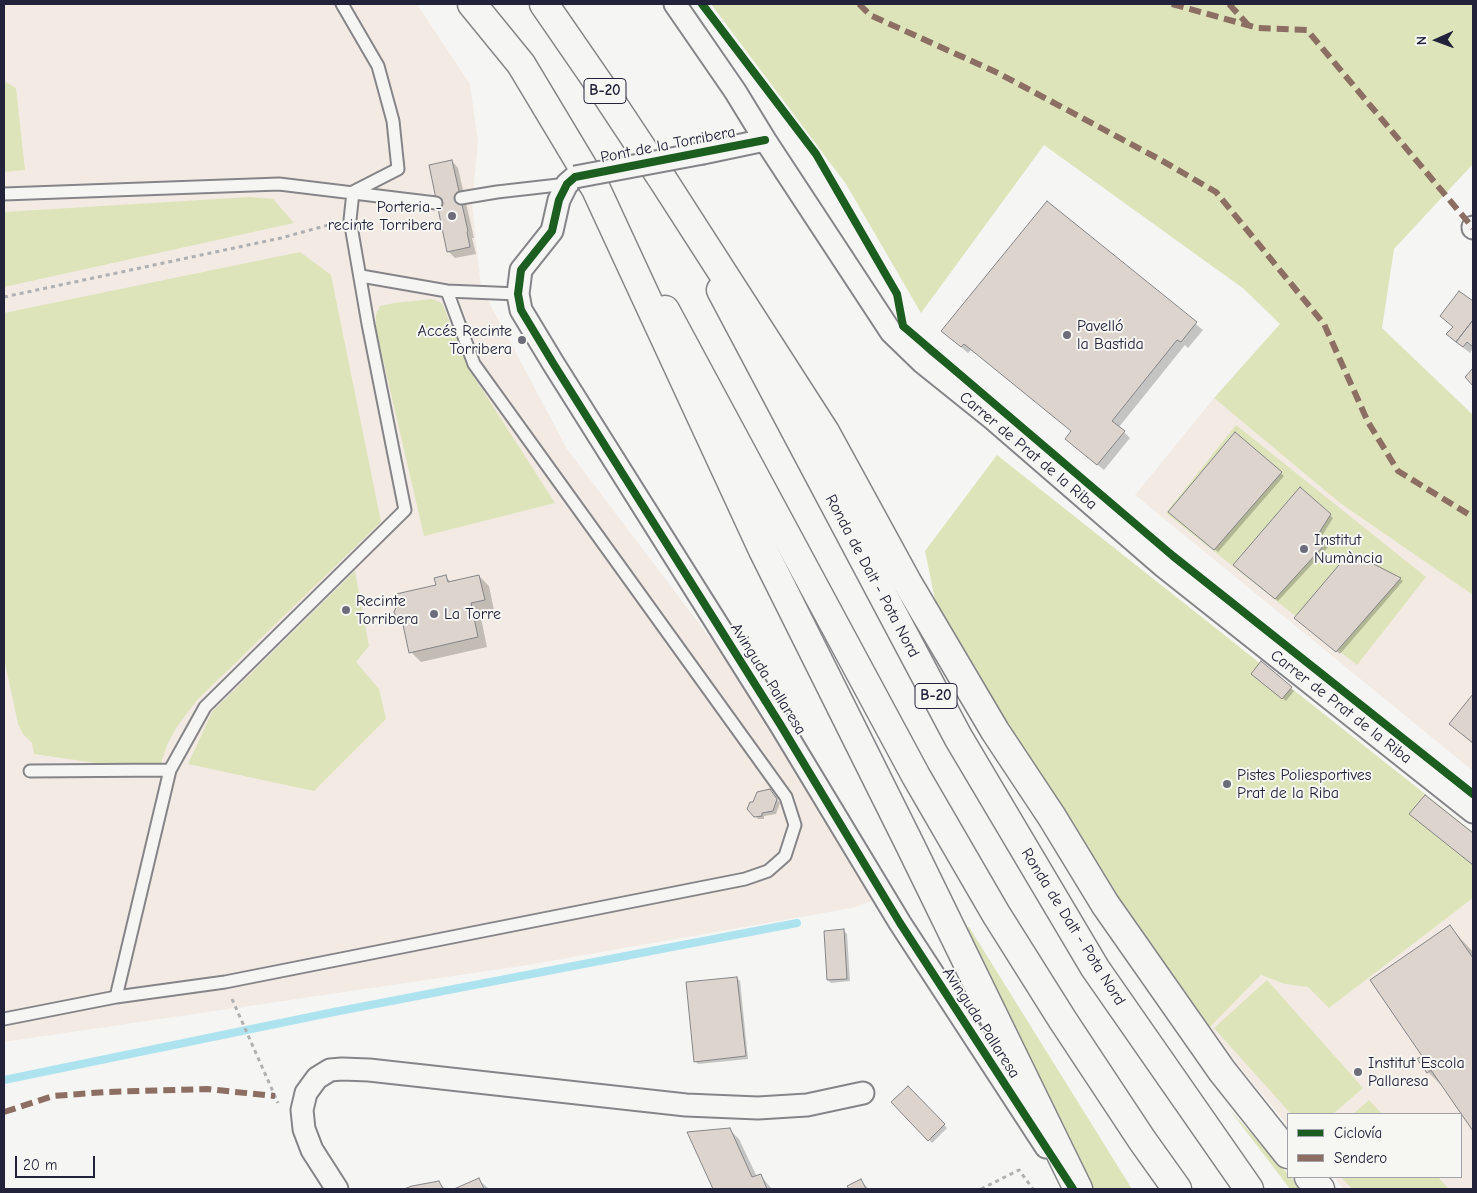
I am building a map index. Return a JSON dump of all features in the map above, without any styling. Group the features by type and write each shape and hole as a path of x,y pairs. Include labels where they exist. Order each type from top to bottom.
{"highway":[{"path":"472,4 520,64 910,845 1078,1189"},
{"name":"Ronda de Dalt - Pota Nord","path":"544,4 663,180 958,737 1095,968 1249,1189"},
{"path":"663,180 825,432 907,582 995,731 1052,816 1105,904 1222,1071 1287,1153"},
{"path":"580,184 636,258 916,776 996,914 1062,1019 1142,1140 1178,1189"},
{"path":"1310,1178 1320,1189"}],"street":[{"name":"Carrer de Prat de la Riba","path":"675,4 735,91 891,332 922,362 993,419 1164,567 1473,812"},
{"name":"Pont de la Torribera","path":"580,184 703,153 765,140"},
{"name":"Avinguda Pallaresa","path":"580,184 559,200 552,231 521,270 518,294 521,310 780,724 900,923 1074,1189"},
{"path":"337,1189 312,1150 304,1129 302,1110 306,1093 318,1078 330,1070 342,1069 694,1106 758,1108 807,1104 863,1093"}],"lane":[{"path":"342,4 378,66 393,121 398,169 353,192"},
{"path":"4,194 279,184 436,203"},
{"path":"461,198 497,192 580,184"},
{"path":"116,997 170,770 205,707 405,510 368,324 350,220 353,192"},
{"path":"361,276 447,291 518,294"},
{"path":"4,1018 116,997 224,982 744,879 768,871 784,856 794,826 786,797 474,364 447,291"},
{"path":"30,772 170,770"}],"path":[{"path":"4,297 281,238"},
{"path":"238,1015 282,1111 302,1110"},
{"path":"982,1189 1019,1170 1033,1189"}],"shaded area":[{"name":"Recinte Torribera","path":"4,4 417,4 470,84 478,142 472,204 481,287 567,449 810,770 878,899 852,908 528,965 4,1042"},
{"name":"Institut Numància","path":"1214,398 1340,503 1473,595 1473,771 1135,495"},
{"name":"Institut Escola Pallaresa","path":"1473,898 1473,1189 1344,1189 1334,1178 1462,1178 1462,1113 1287,1113 1287,1125 1208,1029 1261,975 1285,984 1308,987 1329,1007"}],"green space":[{"path":"711,4 1473,4 1473,164 1394,249 1382,328 1473,415 1473,595 1340,503 1214,398 1280,324 1244,289 1044,145 921,313 846,184"},
{"path":"4,81 16,88 25,170 4,172"},
{"path":"250,197 273,199 294,223 4,287 4,212"},
{"path":"300,252 331,275 381,522 197,700 176,728 167,745 158,772 34,754 32,743 23,734 18,724 4,658 4,313"},
{"path":"432,299 442,303 467,366 555,503 424,536 376,329 376,314 380,306"},
{"path":"1236,425 1426,577 1357,665 1166,513"},
{"name":"Pistes Poliesportives Prat de la Riba","path":"997,455 1473,832 1473,898 1329,1008 1308,987 1285,984 1261,975 1208,1029 1068,832 959,646 935,600 925,551"},
{"path":"355,571 369,646 356,662 379,689 386,719 314,791 188,764 212,712"},
{"path":"969,927 1132,1189 1094,1189 1009,1032 959,931"},
{"path":"1267,980 1363,1088 1334,1113 1290,1113 1214,1028"},
{"path":"1369,1100 1381,1113 1354,1113"},
{"path":"1229,1109 1287,1173 1287,1178 1292,1178 1303,1189 1290,1189"},
{"path":"1342,1178 1439,1178 1449,1189 1352,1189"}],"building":[{"name":"Porteria - recinte Torribera","path":"452,160 470,247 447,252 429,165"},
{"name":"Pavelló la Bastida","path":"1047,201 1197,322 1181,342 1177,340 1112,421 1125,431 1097,465 1065,439 1071,431 964,344 961,347 941,331"},
{"path":"1459,291 1473,301 1473,320 1456,342 1446,334 1453,327 1440,316"},
{"path":"1473,320 1473,347 1467,342 1463,347 1456,342"},
{"path":"1473,368 1473,386 1465,377"},
{"path":"1235,432 1282,472 1214,550 1168,512"},
{"path":"1300,487 1331,514 1317,536 1328,541 1275,599 1233,565"},
{"path":"1350,552 1401,578 1336,652 1294,618"},
{"name":"La Torre","path":"446,575 448,582 479,575 485,600 471,603 478,637 409,653 402,620 396,617 394,612 398,603 396,594 436,585 434,578"},
{"path":"1261,661 1292,687 1282,699 1251,674"},
{"path":"1473,694 1473,743 1449,724"},
{"path":"770,789 777,799 773,811 754,817 747,809 750,802 753,802 757,792"},
{"path":"1425,795 1473,833 1473,865 1409,814"},
{"path":"1450,925 1473,958 1473,1131 1431,1070 1427,1073 1417,1059 1422,1056 1370,980"},
{"path":"844,929 847,979 827,980 824,931"},
{"path":"737,977 746,1056 694,1062 686,982"},
{"path":"908,1086 945,1124 928,1141 891,1102"},
{"path":"730,1128 752,1177 761,1174 767,1189 713,1189 687,1132"},
{"path":"479,1178 484,1189 454,1189"},
{"path":"861,1179 866,1189 849,1189 847,1186"},
{"path":"439,1181 443,1189 404,1189 412,1186"}],"waterway":[{"path":"4,1080 334,1012 797,923"}],"marked path":[{"path":"859,4 870,15 998,73 1159,159 1216,192 1324,324 1368,422 1398,471 1473,517"},
{"path":"1172,4 1258,28 1307,30 1473,228"},
{"path":"1229,4 1249,26"},
{"path":"4,1112 53,1096 106,1092 207,1089 275,1096"}],"cycle path":[{"path":"702,4 816,154 897,294 903,326 1173,556 1473,794"},
{"path":"765,140 575,177 567,184 559,200 552,231 521,270 518,294 521,310 780,724 900,923 1073,1189"}],"place":[{"name":"Porteria - recinte Torribera","path":"452,216"},
{"name":"Pavelló la Bastida","path":"1067,335"},
{"name":"Accés Recinte Torribera","path":"522,340"},
{"name":"Institut Numància","path":"1304,549"},
{"name":"Recinte Torribera","path":"346,610"},
{"name":"La Torre","path":"434,614"},
{"name":"Pistes Poliesportives Prat de la Riba","path":"1227,784"},
{"name":"Institut Escola Pallaresa","path":"1358,1072"}]}
